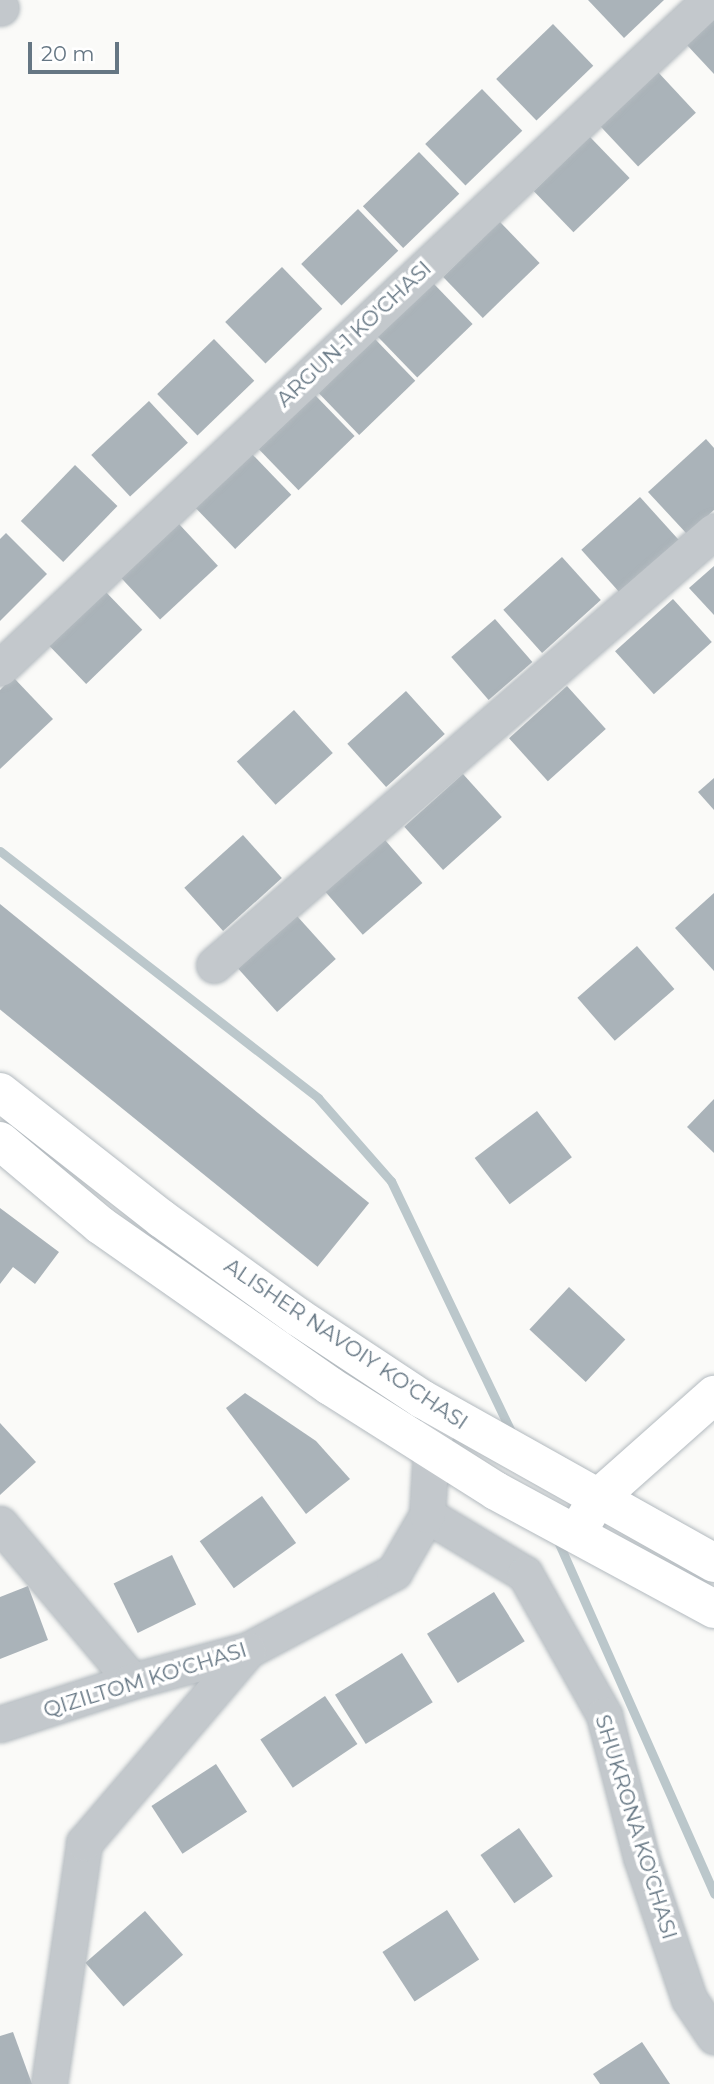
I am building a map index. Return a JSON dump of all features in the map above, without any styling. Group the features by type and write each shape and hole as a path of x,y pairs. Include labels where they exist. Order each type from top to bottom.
{"main road":[{"name":"ALISHER NAVOIY KO'CHASI","path":"0,1092 62,1143 298,1317 442,1411 714,1563"},
{"name":"ALISHER NAVOIY KO'CHASI","path":"0,1141 100,1225 330,1386 534,1513 714,1609"},
{"path":"574,1535 597,1499 714,1395"}],"street":[{"name":"ARGUN-1 KO'CHASI","path":"0,668 709,0"},
{"path":"214,965 714,531"},
{"name":"QIZILTOM KO'CHASI","path":"0,1724 132,1681 248,1650 394,1572 427,1515 431,1450 442,1411"},
{"name":"SHUKRONA KO'CHASI","path":"427,1515 525,1574 604,1715 641,1857 689,1999 714,2036"},
{"path":"0,1524 132,1681"},
{"path":"49,2084 84,1843 248,1650"}],"building":[{"path":"588,0 664,0 624,38"},
{"path":"714,18 714,74 686,44"},
{"path":"553,24 593,66 536,121 496,79"},
{"path":"657,71 696,113 638,167 599,125"},
{"path":"482,89 522,131 465,186 425,144"},
{"path":"590,137 630,178 573,232 534,191"},
{"path":"419,152 459,194 403,248 363,206"},
{"path":"358,209 398,251 341,306 301,264"},
{"path":"500,222 540,263 483,318 443,277"},
{"path":"282,267 322,309 265,364 225,322"},
{"path":"433,283 473,324 417,377 378,336"},
{"path":"214,339 254,381 197,436 157,394"},
{"path":"375,339 415,381 359,435 319,393"},
{"path":"315,395 355,436 298,490 259,449"},
{"path":"149,401 188,443 130,497 91,455"},
{"path":"706,439 714,448 714,510 687,534 648,492"},
{"path":"251,453 291,495 235,549 195,507"},
{"path":"75,465 117,506 63,562 21,521"},
{"path":"640,497 679,540 620,593 581,550"},
{"path":"179,524 218,566 160,620 121,578"},
{"path":"6,533 47,574 0,621 0,539"},
{"path":"562,557 601,600 542,653 503,610"},
{"path":"714,566 714,615 689,588"},
{"path":"102,588 142,630 86,684 46,642"},
{"path":"673,599 712,642 654,694 615,651"},
{"path":"495,619 532,662 489,700 451,657"},
{"path":"13,677 53,719 0,769 0,690"},
{"path":"567,686 606,729 548,781 509,738"},
{"path":"406,691 445,734 386,787 347,744"},
{"path":"294,710 333,753 276,805 237,762"},
{"path":"463,774 502,817 443,870 404,827"},
{"path":"714,778 714,810 698,792"},
{"path":"243,835 282,878 223,931 184,888"},
{"path":"385,840 422,883 363,935 325,892"},
{"path":"714,893 714,971 675,928"},
{"path":"0,904 369,1203 318,1267 0,1010"},
{"path":"297,916 336,959 277,1012 238,969"},
{"path":"637,946 674,989 615,1041 577,998"},
{"path":"714,1099 714,1153 687,1127"},
{"path":"537,1111 572,1157 510,1204 475,1158"},
{"path":"0,1208 59,1252 35,1284 13,1267 0,1284"},
{"path":"569,1287 625,1340 586,1382 529,1329"},
{"path":"245,1393 316,1441 350,1479 306,1514 226,1408"},
{"path":"0,1423 36,1462 0,1495"},
{"path":"262,1496 296,1543 234,1588 200,1541"},
{"path":"172,1555 196,1604 138,1633 114,1583"},
{"path":"28,1586 48,1640 0,1659 0,1597"},
{"path":"494,1592 525,1641 458,1683 427,1634"},
{"path":"402,1653 433,1702 366,1744 335,1695"},
{"path":"325,1696 357,1744 293,1788 260,1740"},
{"path":"216,1764 247,1812 182,1854 151,1806"},
{"path":"519,1828 553,1876 514,1903 480,1855"},
{"path":"447,1910 479,1959 415,2001 382,1952"},
{"path":"145,1911 183,1955 123,2007 85,1963"},
{"path":"13,2032 32,2084 0,2084 0,2036"},
{"path":"642,2042 670,2084 600,2084 593,2074"}],"waterway":[{"path":"0,851 318,1098 391,1181 513,1436"},
{"path":"557,1539 714,1894"}]}
